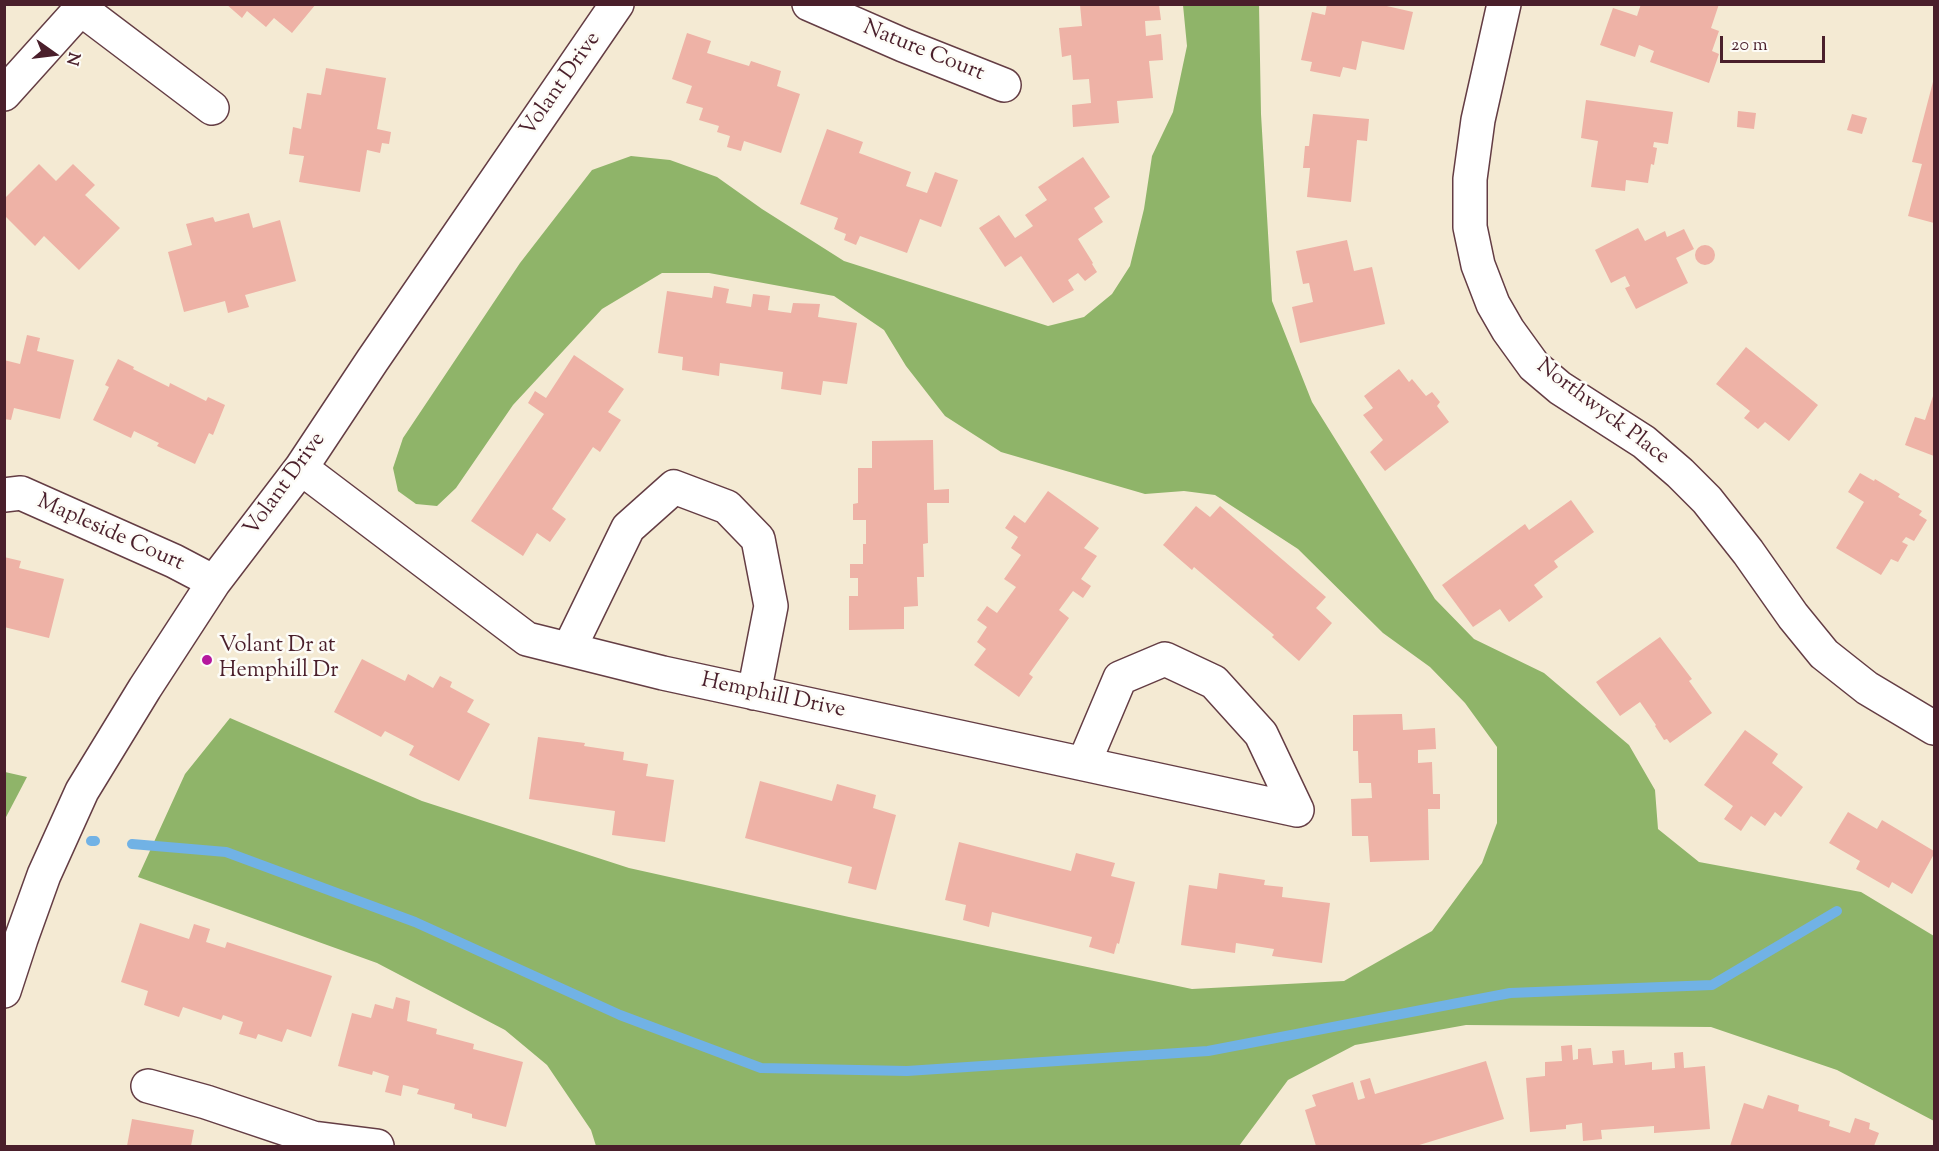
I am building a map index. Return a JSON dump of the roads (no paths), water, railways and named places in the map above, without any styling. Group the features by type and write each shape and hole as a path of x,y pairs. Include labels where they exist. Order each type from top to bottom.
{"street":[{"name":"Volant Drive","path":"4,991 44,875 82,791 145,688 214,582 301,468 617,4"},
{"name":"Nature Court","path":"809,4 903,45 1004,85"},
{"name":"Northwyck Place","path":"1504,4 1478,120 1470,179 1470,227 1478,265 1493,304 1508,330 1534,366 1560,388 1644,442 1687,479 1707,500 1748,552 1793,616 1824,654 1868,688 1931,718"},
{"path":"4,94 83,7 212,108"},
{"name":"Hemphill Drive","path":"301,468 527,639 663,673 1297,810 1261,734 1214,682 1165,659 1120,678 1084,763"},
{"path":"568,649 627,528 674,488 727,507 758,539 771,606 754,693"},
{"name":"Mapleside Court","path":"4,495 21,493 174,561 214,582"},
{"path":"148,1086 206,1102 312,1142 377,1146"}],"waterway":[{"path":"132,844 226,852 415,922 620,1015 761,1068 907,1071 1208,1051 1510,993 1712,985 1837,911"}],"place":[{"name":"Volant Dr at Hemphill Dr","path":"207,660"}]}
